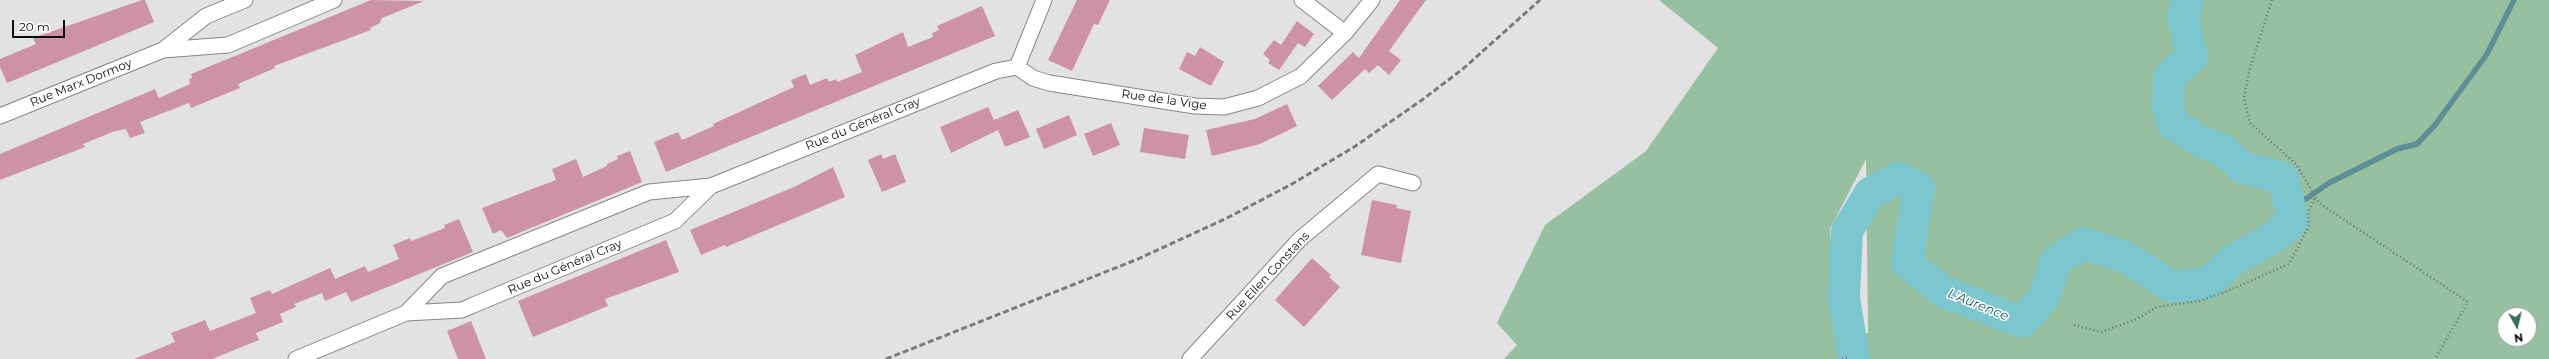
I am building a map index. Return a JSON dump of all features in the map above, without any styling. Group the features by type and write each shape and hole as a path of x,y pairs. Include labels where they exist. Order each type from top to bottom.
{"street":[{"name":"Rue Marx Dormoy","path":"0,116 162,50 206,16 245,0"},
{"name":"Rue Marx Dormoy","path":"162,50 228,45 334,0"},
{"path":"1017,67 1044,0"},
{"path":"1302,0 1345,33"},
{"name":"Rue de la Vige","path":"1017,67 1033,78 1049,83 1195,106 1224,107 1258,98 1301,76 1345,33 1372,0"},
{"name":"Rue du Général Cray","path":"406,313 442,276 649,192 711,186 996,70 1017,67"},
{"name":"Rue Ellen Constans","path":"1190,359 1300,239 1378,174 1413,183"},
{"name":"Rue du Général Cray","path":"296,359 406,313 462,310 675,222 711,186"}],"path":[{"path":"2272,0 2252,61 2244,98 2250,123 2296,164 2320,204 2468,302 2435,359"},
{"path":"2074,325 2101,332 2137,319 2157,306 2199,301 2225,292 2289,264 2309,226 2308,212 2316,198"},
{"path":"1842,359 1847,358"}],"green space":[{"path":"1659,0 2549,0 2549,359 1504,359 1517,345 1497,323 1545,225 1646,151 1718,48","holes":["1866,159 1868,333 1838,334 1830,229"]}],"building":[{"path":"145,0 154,22 7,83 0,67 0,59 36,44 33,38"},
{"path":"371,0 424,1 382,18 380,23 370,28 371,30 274,66 275,68 238,84 240,88 191,108 189,103 140,122 145,133 130,138 126,129 115,131 83,144 85,147 0,180 0,154 155,89 159,98 190,84 189,79 192,78 191,74"},
{"path":"1077,0 1110,0 1098,25 1094,24 1072,71 1048,60"},
{"path":"1400,0 1426,0 1389,51 1401,60 1389,75 1378,65 1369,73 1365,69 1332,100 1318,86 1353,52 1359,58"},
{"path":"982,6 995,36 666,172 654,142 678,132 682,140 714,126 713,124 794,87 791,80 806,74 810,85 827,78 829,82 836,79 837,82 862,72 855,55 903,32 908,47 933,37 932,33 939,30 937,26"},
{"path":"1297,21 1314,34 1305,47 1298,43 1279,70 1268,63 1270,60 1263,54 1274,40 1281,45"},
{"path":"1200,47 1224,62 1211,86 1179,69 1187,52 1195,56"},
{"path":"1287,104 1297,126 1260,144 1212,156 1206,130 1255,119"},
{"path":"988,107 994,120 1018,110 1030,137 1005,147 998,130 951,153 940,127"},
{"path":"1069,115 1077,135 1044,149 1036,129"},
{"path":"1111,123 1120,145 1093,156 1084,134"},
{"path":"1144,128 1189,135 1185,159 1140,152"},
{"path":"630,151 642,182 507,238 501,230 493,234 482,208 556,180 552,169 576,159 583,177 607,166 607,164 618,159 617,156"},
{"path":"881,154 883,159 895,154 906,182 882,192 868,160"},
{"path":"833,167 845,197 726,247 725,245 701,255 690,230 794,187"},
{"path":"1372,200 1397,205 1396,208 1411,211 1401,263 1361,255"},
{"path":"459,219 473,252 351,302 346,292 325,301 322,293 294,304 296,307 280,314 283,322 256,333 259,340 212,359 134,359 175,342 171,333 205,320 210,331 256,313 250,298 270,290 272,294 330,268 335,279 365,266 368,272 399,259 393,245 410,238 411,241 445,228 444,225"},
{"path":"666,240 679,272 605,299 608,306 533,337 518,301"},
{"path":"1312,258 1331,275 1329,277 1340,287 1304,327 1275,300"},
{"path":"471,321 486,359 458,359 447,331"}],"waterway":[{"name":"L'Aurence","path":"1854,359 1844,298 1847,231 1870,193 1899,178 1919,188 1907,263 1944,292 2022,322 2044,297 2056,261 2083,243 2125,257 2173,287 2209,283 2231,261 2271,239 2293,222 2283,178 2243,168 2223,150 2200,141 2173,124 2168,109 2169,77 2192,57 2183,16 2188,0"},
{"path":"2290,210 2329,183 2397,149 2417,144 2435,125 2487,54 2514,0"}],"railway":[{"path":"886,359 1138,259 1227,218 1292,184 1354,147 1422,100 1464,68 1540,0"}]}
